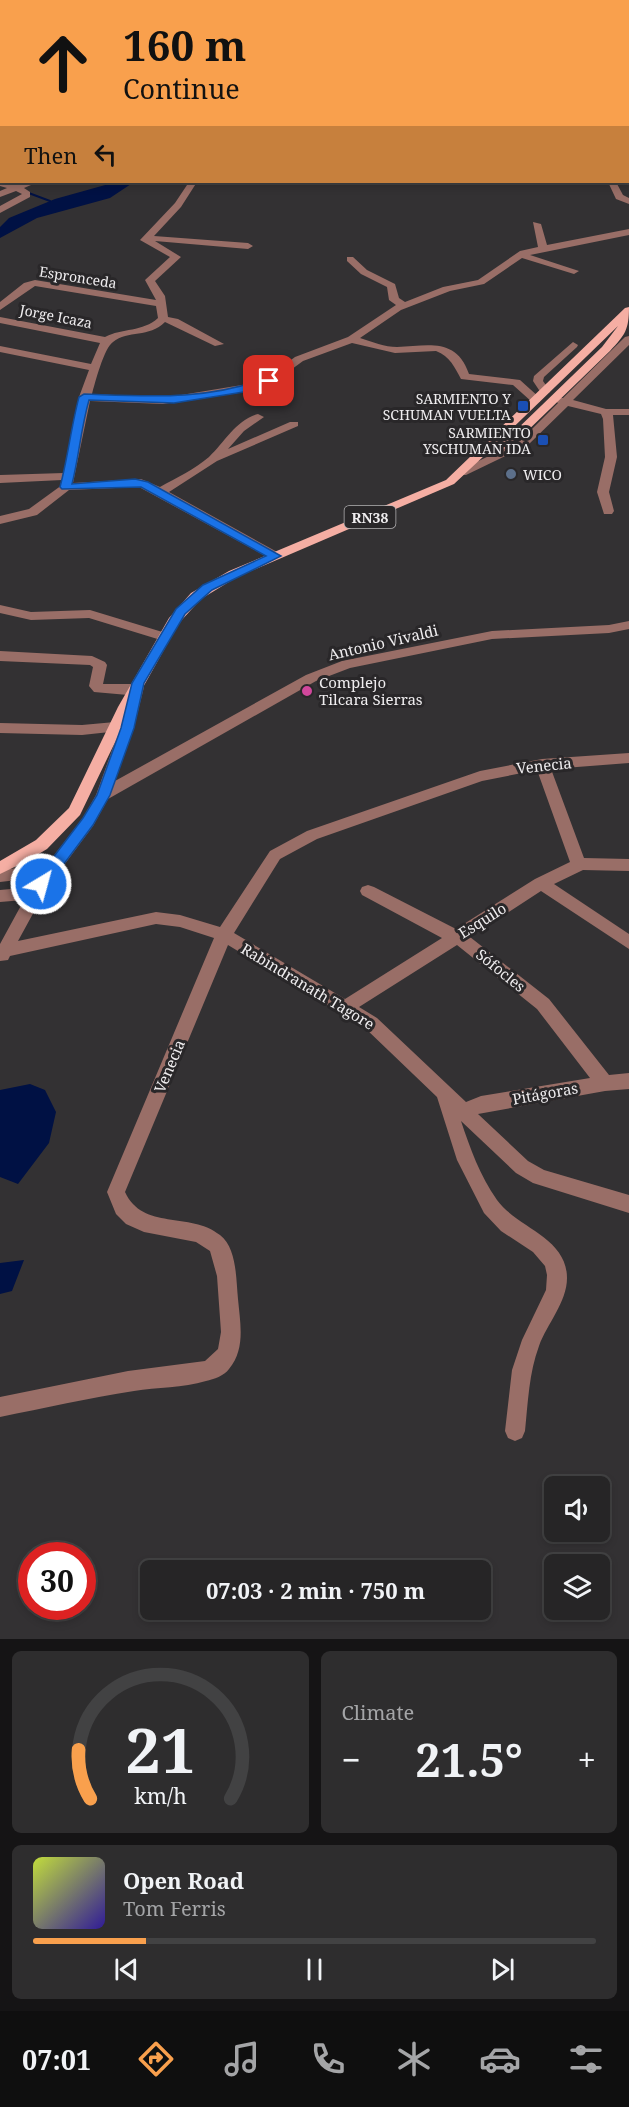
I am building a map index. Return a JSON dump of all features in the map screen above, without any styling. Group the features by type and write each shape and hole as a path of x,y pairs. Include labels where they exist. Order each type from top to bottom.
{"main road":[{"name":"RN38","path":"0,868 44,843 69,819 85,793 136,686 181,611 196,596 220,580 425,495 463,472 629,310"},
{"path":"560,400 618,336 629,316"},
{"path":"560,400 550,394 551,390 589,354 594,344"},
{"path":"536,400 543,397 560,400"}],"street":[{"path":"0,183 17,188 26,192 27,195 0,210"},
{"path":"0,194 31,183"},
{"path":"147,238 178,206 192,183"},
{"path":"613,183 620,197 629,201"},
{"path":"536,224 543,248"},
{"path":"84,397 163,401 250,388 265,383 299,359 352,339 404,305 447,289 481,282 521,255 543,248 629,232"},
{"path":"147,238 248,246"},
{"path":"147,238 146,242 176,257 150,279 160,296 163,319"},
{"path":"521,255 574,271"},
{"path":"350,259 364,272 392,286 394,300 404,305"},
{"name":"Espronceda","path":"0,307 27,285 34,283 160,304"},
{"path":"0,520 33,512 67,482 84,397 107,341 153,329 163,319"},
{"path":"163,319 174,321 219,344"},
{"name":"Jorge Icaza","path":"0,320 107,341"},
{"path":"352,339 372,346 395,350 438,348 446,351 461,366 465,377 516,382 536,400"},
{"path":"463,472 520,446 560,400 629,339"},
{"path":"545,391 538,381 539,375 573,345"},
{"path":"0,349 94,368"},
{"path":"560,400 606,412 629,412"},
{"path":"606,412 609,419 611,457 603,492 608,511"},
{"path":"212,460 240,429 258,417"},
{"path":"161,492 212,460 294,424"},
{"path":"0,479 135,483 161,492 275,556"},
{"path":"0,609 38,616 90,614 164,637"},
{"name":"Antonio Vivaldi","path":"103,795 311,678 347,664 492,635 609,629 629,625"},
{"path":"0,656 93,661 100,665 96,686 99,688 136,686 128,728 103,795 88,822 38,890 3,954"},
{"path":"0,728 82,730 115,727"},
{"name":"Venecia","path":"0,1407 127,1380 203,1372 221,1364 227,1353 231,1339 224,1258 213,1240 193,1233 141,1223 128,1216 120,1204 117,1192 224,935 275,855 312,835 480,776 542,764 629,758"},
{"path":"542,764 578,864"},
{"name":"Esquilo","path":"345,1007 541,883 578,864 589,862 629,865"},
{"path":"0,876 18,874 38,890"},
{"path":"541,883 629,942"},
{"path":"0,896 38,890"},
{"name":"Sófocles","path":"368,891 456,936 543,1004 605,1083"},
{"name":"Rabindranath Tagore","path":"3,954 156,918 180,921 224,935 371,1023 393,1041 463,1112 522,1167 540,1177 629,1204"},
{"name":"Pitágoras","path":"463,1112 481,1104 605,1083 629,1082"},
{"path":"445,1094 450,1118 482,1194 501,1218 532,1238 547,1253 556,1270 557,1287 528,1349 520,1382 515,1431"}],"shaded area":[{"path":"112,183 132,183 110,198 37,218 0,238 0,227 9,218 55,199"},
{"path":"30,1084 45,1090 56,1112 49,1143 18,1184 0,1177 0,1090"},
{"path":"24,1260 12,1291 0,1294 0,1263"}],"waterway":[{"path":"26,192 50,201"}],"place":[{"name":"SARMIENTO Y SCHUMAN VUELTA","path":"523,406"},
{"name":"SARMIENTO YSCHUMAN IDA","path":"543,440"},
{"name":"WICO","path":"511,474"},
{"name":"Complejo Tilcara Sierras","path":"307,691"}],"route":[{"path":"41,884 97,808 128,728 138,683 181,611 208,587 275,556 145,484 66,487 75,453 84,397 174,400 250,388 269,381"}]}
